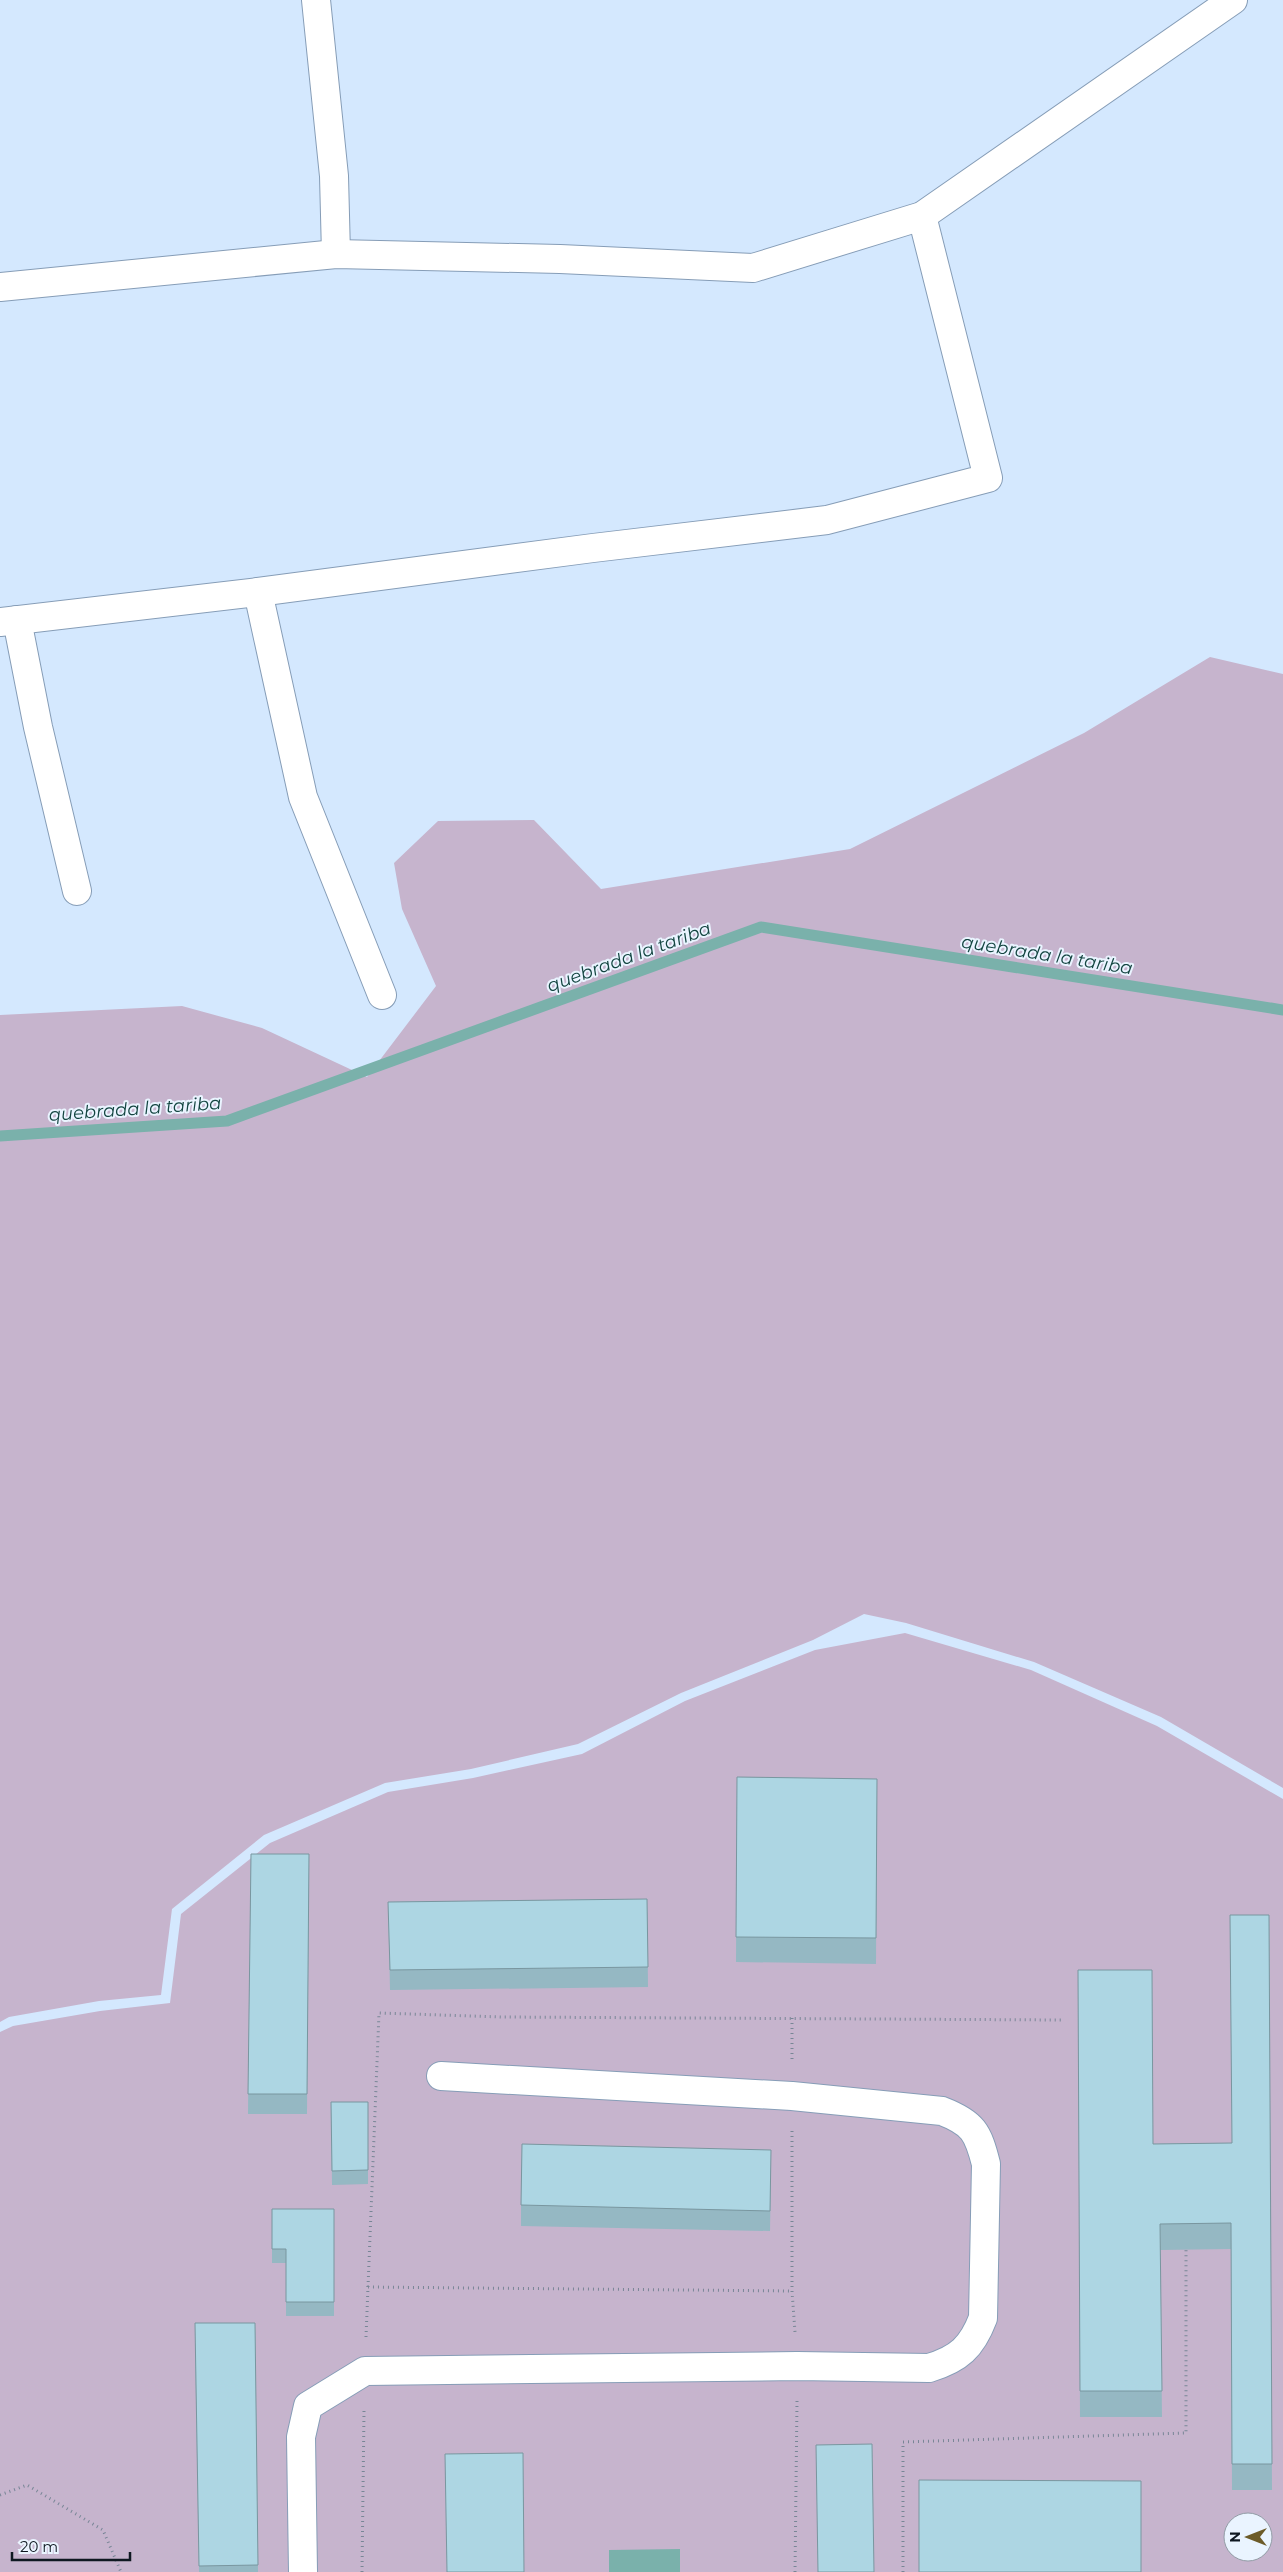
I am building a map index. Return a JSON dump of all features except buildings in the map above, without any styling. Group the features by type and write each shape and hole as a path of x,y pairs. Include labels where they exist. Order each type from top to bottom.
{"street":[{"path":"316,0 334,176 336,254"},
{"path":"0,287 336,254 560,259 753,268 922,216 1233,0"},
{"path":"77,891 38,727 8,621 258,592 593,548 827,520 988,478 922,216"},
{"path":"258,592 303,797 382,995"},
{"path":"303,2572 301,2437 308,2406 365,2371 797,2366 929,2368 948,2362 966,2349 977,2332 982,2318 986,2164 981,2141 972,2127 962,2118 942,2111 792,2096 441,2076"}],"path":[{"path":"792,2018 792,2291 797,2366 796,2572"},
{"path":"903,2572 903,2442 1186,2433 1186,2250"},
{"path":"0,2495 27,2485 103,2530 121,2572"}],"shaded area":[{"path":"1210,657 1283,674 1283,1788 1161,1717 1034,1662 906,1623 864,1614 813,1640 681,1693 578,1744 471,1769 385,1783 264,1835 172,1909 161,1995 99,2001 9,2017 0,2022 0,1015 182,1006 262,1028 367,1077 436,986 402,909 394,863 438,821 534,820 601,889 850,849 1084,733"},
{"path":"905,1633 1031,1670 1157,1726 1283,1799 1283,2572 0,2572 0,2032 13,2026 100,2011 170,2003 181,1914 270,1843 388,1792 473,1778 582,1754 685,1701 815,1650"},
{"path":"680,2549 680,2572 609,2572 609,2550"}],"waterway":[{"name":"quebrada la tariba","path":"0,1136 227,1121 761,927 1283,1010"}]}
